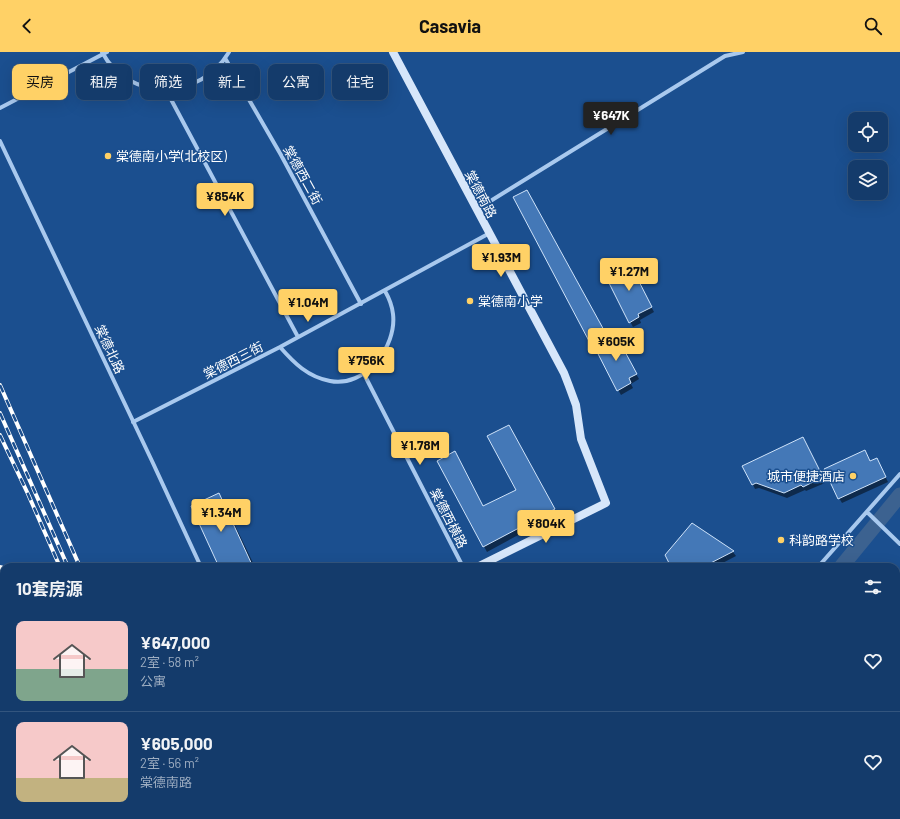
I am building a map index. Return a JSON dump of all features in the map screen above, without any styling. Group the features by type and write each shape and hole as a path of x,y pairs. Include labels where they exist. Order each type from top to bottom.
{"street":[{"path":"196,83 218,68 229,52"},
{"name":"棠德南路","path":"393,52 569,386 576,405 581,439 606,503 485,563"},
{"path":"476,210 725,56 743,52"},
{"path":"0,108 104,53 111,65 120,74 130,81 140,84"},
{"name":"棠德西二街","path":"225,58 281,155 361,304"},
{"path":"171,100 298,337"},
{"name":"棠德北路","path":"0,141 199,563"},
{"name":"棠德西三街","path":"133,422 280,347 488,234"},
{"path":"280,347 301,369 330,382 345,382 364,374 383,351 389,340 392,329 393,315 390,301 385,291"},
{"name":"棠德西横路","path":"364,374 462,563"},
{"path":"822,563 900,474"},
{"path":"867,512 900,544"}],"building":[{"path":"527,190 605,332 589,341 513,197"},
{"path":"629,262 652,307 638,314 639,317 629,323 605,275"},
{"path":"616,335 637,374 629,378 631,383 617,391 594,346"},
{"path":"509,425 555,509 483,547 437,461 455,451 483,506 516,490 487,436"},
{"path":"803,437 823,477 803,487 801,485 784,493 756,483 752,485 742,466"},
{"path":"865,450 870,461 877,458 886,477 838,499 824,469"},
{"path":"219,493 251,563 217,563 191,506"},
{"path":"692,523 734,551 711,563 669,563 665,555"}],"waterway":[{"path":"844,563 900,495"}],"railway":[{"path":"0,385 78,563"},
{"path":"0,413 66,563"},
{"path":"0,435 58,563"}],"place":[{"name":"棠德南小学(北校区)","path":"108,156"},
{"name":"棠德南小学","path":"470,301"},
{"name":"城市便捷酒店","path":"853,476"},
{"name":"科韵路学校","path":"781,540"}]}
